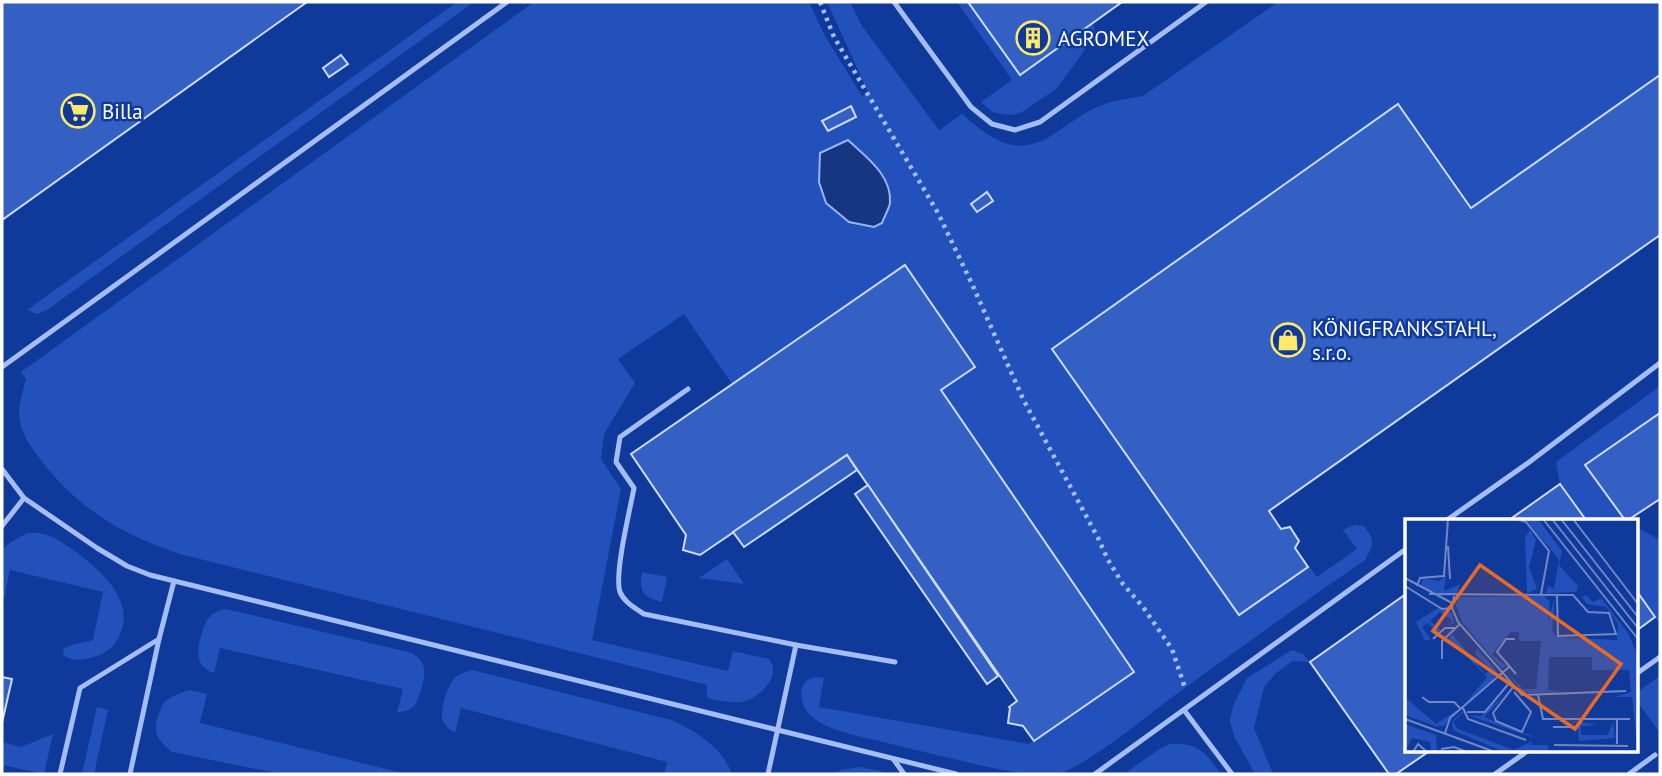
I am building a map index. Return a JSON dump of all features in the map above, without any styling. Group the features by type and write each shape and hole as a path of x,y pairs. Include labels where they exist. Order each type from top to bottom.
{"lane":[{"path":"2,367 507,2"},
{"path":"894,2 971,107 992,124 1015,130 1040,122 1206,2"},
{"path":"1448,519 1528,463 1660,363"},
{"path":"688,389 620,437 616,462 634,488 618,578 621,593 631,606 644,614 895,663"},
{"path":"2,470 24,498 97,548 127,566 150,575 956,774"},
{"path":"2,526 24,498"},
{"path":"1095,774 1405,551"},
{"path":"131,774 174,580"},
{"path":"60,774 80,688 159,639"},
{"path":"768,774 796,645"},
{"path":"1638,673 1660,657"},
{"path":"1184,710 1232,774"},
{"path":"1495,774 1527,752"},
{"path":"1629,774 1655,755"},
{"path":"893,759 904,774"}],"path":[{"path":"820,2 834,37 938,213 1023,399 1108,560 1172,649 1191,705"}],"shaded area":[{"path":"457,2 474,2 47,310 37,314 27,310"},
{"path":"534,2 809,2 825,36 862,96 868,92 827,2 850,2 862,26 939,130 962,114 994,138 1016,145 1040,141 1103,104 1143,96 1278,2 1660,2 1660,76 1473,208 1399,103 1053,348 1241,614 1309,566 1317,577 1357,549 1343,530 1354,525 1364,526 1372,543 1365,560 1097,753 1056,774 1037,774 983,766 843,732 815,719 804,707 801,692 803,685 808,680 824,678 819,707 1029,744 1133,673 940,390 732,384 684,314 618,359 635,383 604,434 601,459 621,489 592,640 728,671 733,651 769,659 773,666 771,680 754,697 740,702 707,698 707,685 180,554 120,529 85,506 54,476 30,445 19,415 26,379 21,372"},
{"path":"957,2 969,2 1020,75 1093,23 1096,35 1056,89 1022,112 1012,115 992,112 981,102 1012,80"},
{"path":"848,140 876,167 890,193 890,203 882,223 874,227 849,222 826,203 819,182 820,153"},
{"path":"1660,386 1660,413 1586,465 1624,519 1585,519 1560,484 1556,462"},
{"path":"1638,528 1660,540 1660,624 1638,593"},
{"path":"27,533 41,533 62,542 93,566 112,586 123,610 124,623 117,641 105,652 82,660 63,655 64,648 93,640 103,592 10,570 4,599 2,598 2,550"},
{"path":"727,559 744,584 699,578"},
{"path":"642,572 667,577 662,602 644,593 641,584"},
{"path":"226,609 412,653 421,661 424,669 416,704 405,711 397,712 403,689 220,648 214,673 208,670 200,663 199,658 203,631 212,614"},
{"path":"1292,650 1303,654 1310,662 1293,661 1276,673 1264,687 1254,728 1273,774 1255,774 1234,736 1230,721 1233,706 1247,678"},
{"path":"472,670 671,720 690,729 715,748 728,764 732,774 664,774 667,762 461,708 455,733 443,721 445,698 456,677"},
{"path":"1660,676 1660,733 1638,703 1638,692"},
{"path":"190,690 207,694 200,723 406,774 281,774 172,752 157,735 157,719 167,700"},
{"path":"97,707 108,710 94,774 82,774"},
{"path":"53,734 44,774 2,765 2,742 21,747"},
{"path":"1170,744 1195,747 1210,759 1221,774 1124,774"},
{"path":"859,767 881,771 888,774 831,774"}],"building":[{"name":"Billa","path":"2,2 307,2 2,220"},
{"name":"AGROMEX","path":"968,2 1122,2 1020,75"},
{"path":"341,55 348,64 329,77 323,68"},
{"name":"KÖNIGFRANKSTAHL, s.r.o.","path":"1660,75 1660,235 1269,511 1281,529 1290,527 1299,541 1295,548 1308,567 1239,615 1052,349 1398,104 1471,208"},
{"path":"851,106 856,117 828,131 822,121"},
{"path":"987,192 993,201 977,212 971,204"},
{"path":"905,265 975,367 941,390 1134,672 1034,741 1023,726 1008,723 1009,707 1017,701 847,455 700,555 683,550 686,535 631,454"},
{"path":"1660,413 1660,499 1630,519 1624,519 1585,465"},
{"path":"847,455 857,470 744,547 733,532"},
{"path":"1560,484 1585,519 1510,519"},
{"path":"868,485 998,676 987,684 855,494"},
{"path":"1638,593 1655,617 1638,630"},
{"path":"1405,595 1405,752 1428,752 1396,774 1389,774 1310,662"},
{"path":"2,677 12,679 2,723"}],"place":[{"name":"AGROMEX","path":"1033,38"},
{"name":"Billa","path":"78,111"},
{"name":"KÖNIGFRANKSTAHL, s.r.o.","path":"1288,340"}]}
